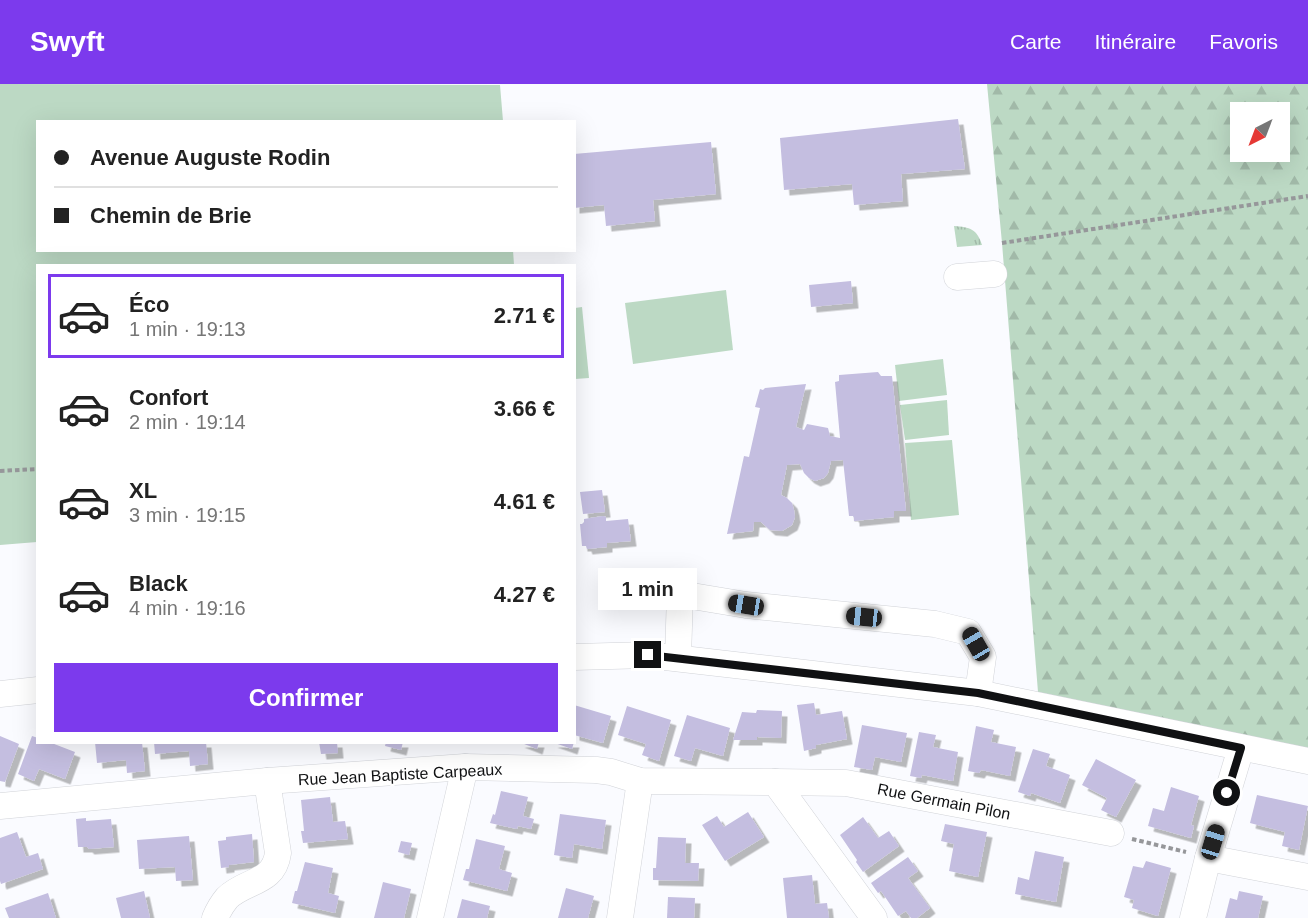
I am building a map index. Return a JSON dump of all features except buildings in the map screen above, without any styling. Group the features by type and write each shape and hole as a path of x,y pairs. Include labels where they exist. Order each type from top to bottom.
{"street":[{"path":"957,278 994,274"},
{"path":"678,658 680,594 746,605 935,624 968,632 983,657 978,693"},
{"path":"576,657 648,655 978,693 1308,762"},
{"path":"0,693 36,690"},
{"path":"1193,918 1208,858 1241,748"},
{"path":"430,918 465,767"},
{"name":"Rue Jean Baptiste Carpeaux","path":"0,806 267,781 465,767 596,770 640,781 775,782"},
{"path":"215,918 219,908 228,897 271,872 277,862 278,853 267,781"},
{"path":"620,918 640,781"},
{"path":"775,782 874,918"},
{"name":"Rue Germain Pilon","path":"775,782 846,783 1111,833"},
{"path":"1208,858 1308,877"}],"path":[{"path":"1002,243 1308,196"},
{"path":"0,471 36,469"},
{"path":"1111,833 1208,858"}],"green space":[{"path":"0,84 500,85 503,120 36,120 36,252 513,252 514,264 36,264 36,542 0,545"},
{"path":"987,84 1308,84 1308,748 1038,692"},
{"path":"954,226 975,232 982,245 957,247"},
{"path":"726,290 733,350 633,364 625,303"},
{"path":"582,307 589,378 576,379 576,308"},
{"path":"943,359 947,395 899,401 895,365"},
{"path":"947,400 949,435 905,440 900,405"},
{"path":"952,440 959,515 911,520 905,443"}],"route":[{"path":"648,655 978,693 1241,748 1227,793"}]}
